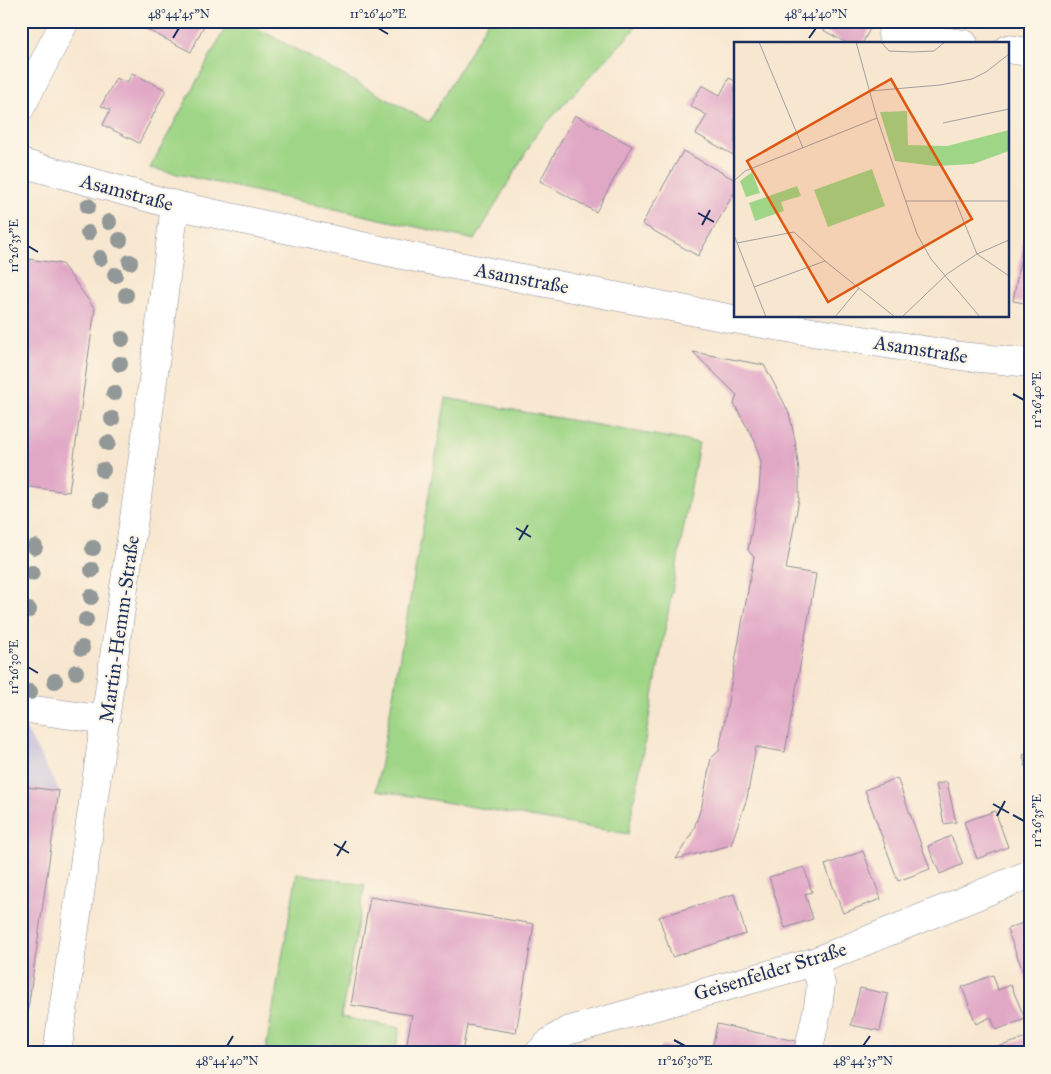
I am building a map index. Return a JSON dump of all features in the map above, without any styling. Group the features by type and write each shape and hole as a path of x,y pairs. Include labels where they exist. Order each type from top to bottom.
{"street":[{"path":"21,107 65,21"},
{"path":"893,33 951,42"},
{"path":"1008,49 1030,52"},
{"name":"Asamstraße","path":"21,163 174,205 412,257 734,317"},
{"name":"Martin-Hemm-Straße","path":"57,1053 147,428 174,205"},
{"name":"Asamstraße","path":"740,318 960,356 1030,363"},
{"path":"21,708 106,720"},
{"name":"Geisenfelder Straße","path":"539,1053 551,1041 567,1031 814,962 1030,874"},
{"path":"808,1053 821,984 814,962"}],"shaded area":[{"path":"21,728 26,729 59,791 22,1053"}],"green space":[{"path":"229,21 244,21 429,122 488,21 638,21 632,32 537,133 475,240 150,168"},
{"path":"446,398 699,443 628,834 376,790"},
{"path":"297,873 365,885 341,1017 400,1028 395,1053 265,1053"}],"building":[{"path":"137,21 206,21 191,52 136,24"},
{"path":"821,21 874,21 863,42 844,42 818,27"},
{"path":"132,73 166,90 139,143 103,125 110,110 101,106 116,78 127,83"},
{"path":"729,78 734,80 734,155 696,134 707,115 690,106 702,85 720,95"},
{"path":"575,115 632,146 596,212 540,181"},
{"path":"683,151 734,179 734,193 698,256 642,224"},
{"path":"1030,210 1030,304 1013,301"},
{"path":"21,258 62,264 95,309 69,492 21,486"},
{"path":"693,352 764,365 789,413 799,471 799,499 786,569 816,574 785,752 756,747 747,798 731,845 676,859 693,831 702,805 711,758 719,751 754,557 748,550 759,491 761,462 755,441 734,404 737,395"},
{"path":"21,736 25,737 22,755 21,755"},
{"path":"1030,753 1030,779 1029,779 1023,755"},
{"path":"897,778 930,869 898,881 865,790"},
{"path":"947,782 956,822 944,824 936,784"},
{"path":"21,786 59,791 22,1051 21,1051"},
{"path":"995,811 1008,847 977,859 964,822"},
{"path":"951,836 963,864 940,874 928,846"},
{"path":"863,851 881,899 843,913 825,865"},
{"path":"804,867 812,892 805,894 813,919 785,928 769,877"},
{"path":"734,894 746,934 672,957 659,917"},
{"path":"370,897 534,924 516,1033 467,1025 462,1053 405,1053 412,1015 351,1005"},
{"path":"1030,920 1030,981 1027,982 1007,929"},
{"path":"993,975 998,990 1011,985 1025,1019 996,1030 991,1017 976,1024 962,987"},
{"path":"860,988 888,994 880,1031 851,1025"},
{"path":"717,1024 800,1042 798,1053 735,1053 712,1048"},
{"path":"1030,1037 1030,1053 981,1053 981,1052"},
{"path":"662,1045 694,1052 694,1053 660,1053"}]}
